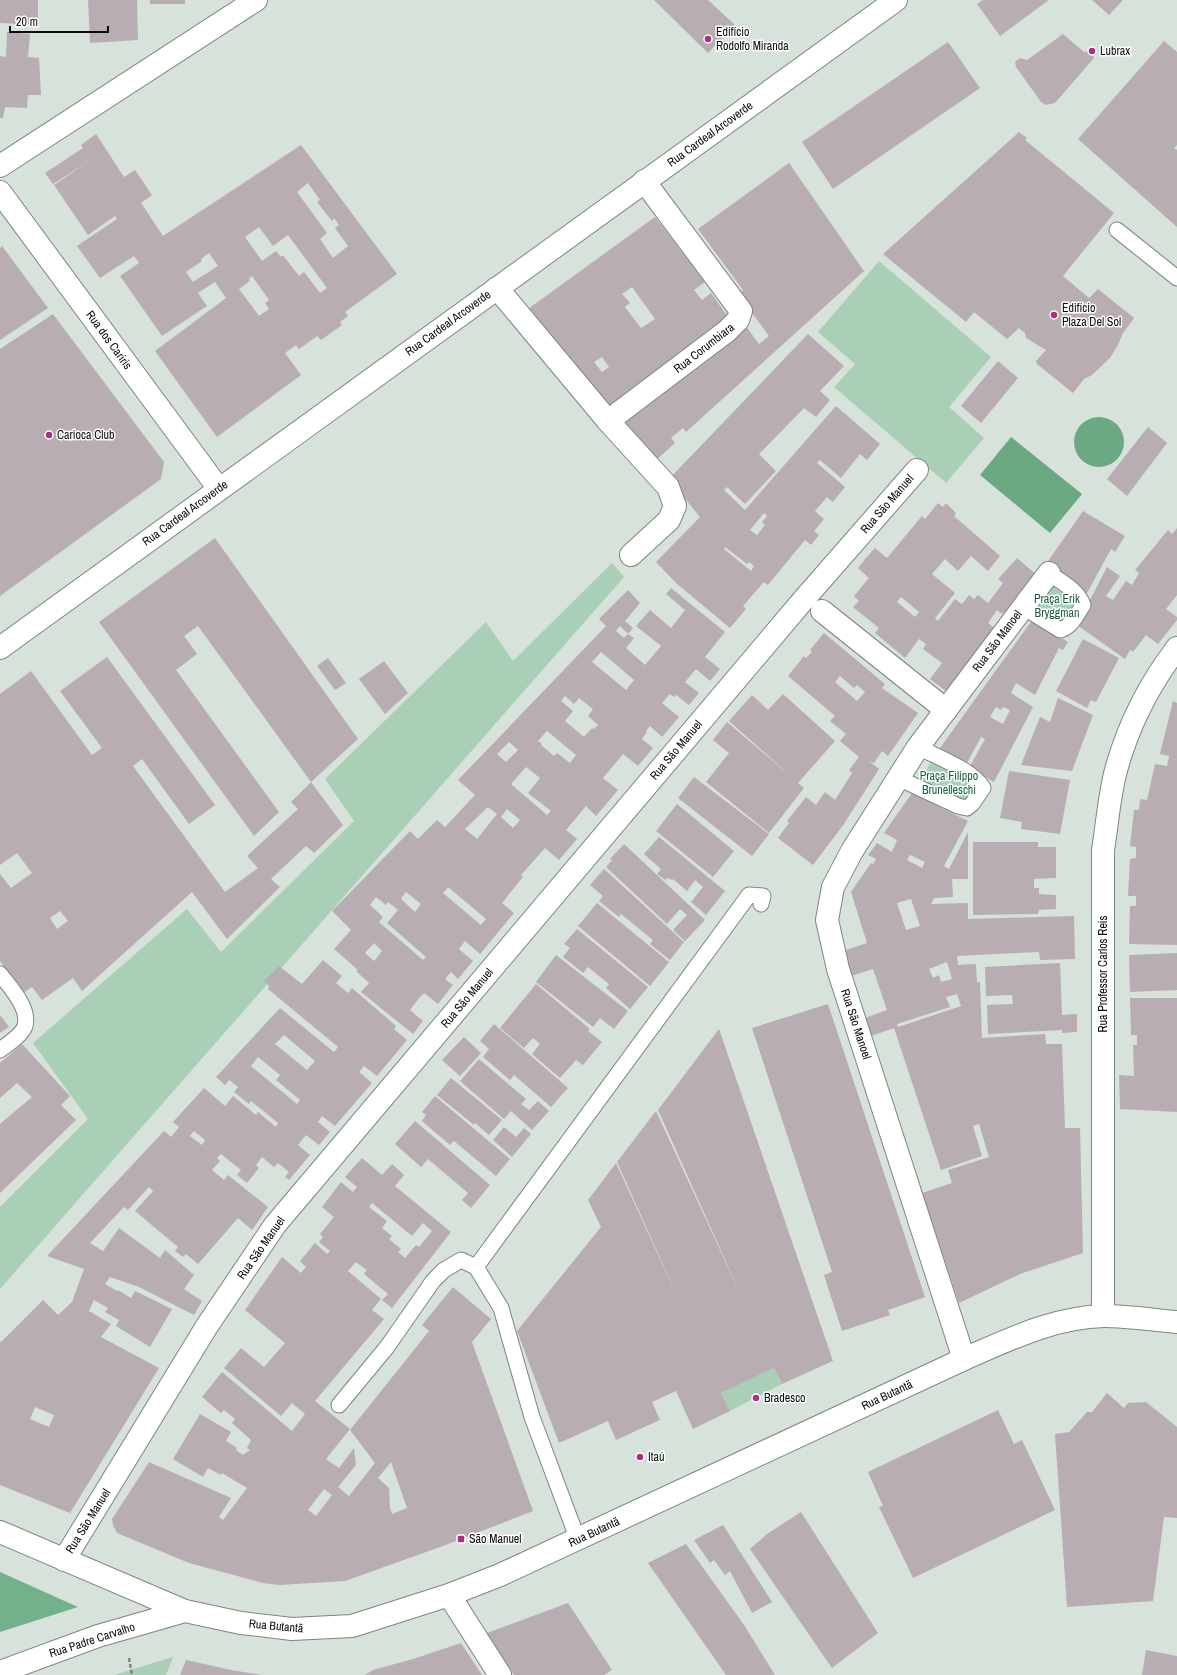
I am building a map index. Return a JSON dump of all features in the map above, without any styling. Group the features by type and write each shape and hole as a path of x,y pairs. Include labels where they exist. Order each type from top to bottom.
{"street":[{"path":"0,166 256,0"},
{"name":"Rua Cardeal Arcoverde","path":"0,648 896,0"},
{"name":"Rua Corumbiara","path":"608,421 726,331 738,320 741,311 644,181"},
{"name":"Rua dos Cariris","path":"0,192 219,489"},
{"path":"496,288 608,421 668,487 675,506 669,520 631,555"},
{"name":"Rua São Manuel","path":"64,1560 207,1326 275,1225 805,598 917,470"},
{"name":"Rua São Manoel","path":"964,1359 838,969 827,920 833,887 852,852 898,778 918,747 1049,573"},
{"path":"822,611 946,710"},
{"name":"Rua Professor Carlos Reis","path":"1104,1316 1103,850 1115,775 1129,728 1158,673 1177,648"},
{"name":"Rua Butantã","path":"0,1532 185,1611 241,1623 292,1629 352,1626 449,1595 500,1575 964,1359 1028,1332 1065,1321 1104,1316 1177,1322"},
{"path":"449,1595 500,1675"},
{"name":"Rua Padre Carvalho","path":"0,1672 98,1636 185,1611"}],"lane":[{"path":"1118,230 1177,278"},
{"path":"1023,607 1060,630 1066,629 1072,622 1083,605 1081,598 1049,573"},
{"path":"898,778 958,806 967,808 972,804 983,788 980,782 972,776 918,747"},
{"path":"476,1268 749,895 763,896 761,904"},
{"path":"0,974 14,992 25,1012 25,1026 18,1035 0,1050"},
{"path":"339,1406 387,1347 415,1305 444,1270 461,1260 476,1268 501,1308 532,1417 578,1540"}],"path":[{"path":"129,1658 132,1675"}],"green space":[{"path":"879,261 991,357 949,407 984,438 946,483 834,387 855,364 818,332"},
{"path":"612,563 624,577 0,1289 0,1207 88,1119 33,1043 187,909 221,952 354,821 325,779 486,622 513,661"},
{"name":"Praça Erik Bryggman","path":"1052,584 1080,602 1063,629 1035,610"},
{"name":"Praça Filippo Brunelleschi","path":"933,758 978,784 965,807 920,782"},
{"path":"774,1368 782,1384 730,1411 721,1393"},
{"path":"173,1657 166,1675 114,1675"}],"shaded area":[{"path":"1099,417 1108,419 1119,428 1124,442 1122,451 1113,462 1099,467 1090,465 1079,456 1074,442 1076,433 1085,422"},
{"path":"1011,437 1082,494 1050,533 980,475"},
{"path":"0,1572 78,1607 0,1632"}],"building":[{"path":"0,0 38,0 38,25 0,23"},
{"path":"88,0 137,0 138,40 90,43"},
{"path":"150,0 185,0 185,4 150,4"},
{"name":"Edifício Rodolfo Miranda","path":"654,0 708,0 735,25 708,53"},
{"path":"983,0 1049,0 1000,36 977,4"},
{"path":"1092,0 1123,0 1109,15"},
{"path":"7,32 30,34 28,57 39,58 41,95 28,95 27,108 5,107 3,118 0,118 0,56 6,57"},
{"path":"1063,34 1084,52 1091,51 1094,58 1055,103 1046,105 1041,102 1016,67 1015,62 1020,58 1027,60"},
{"path":"1164,41 1177,52 1177,145 1174,148 1177,150 1177,227 1078,139"},
{"path":"948,42 980,88 833,189 802,142"},
{"path":"1019,132 1027,138 1025,140 1114,213 1063,276 1089,298 1098,289 1134,318 1123,333 1110,358 1092,375 1084,379 1073,393 1037,364 1036,361 1046,350 1026,338 1025,333 1019,328 1007,339 974,312 966,322 883,254"},
{"path":"96,134 124,177 135,170 152,195 141,203 163,236 301,145 397,274 345,312 348,316 340,322 342,325 321,340 317,336 299,349 296,345 285,353 301,375 217,437 155,351 226,298 215,282 198,293 207,306 162,336 120,276 139,263 134,256 100,278 77,246 117,219 115,216 88,235 54,185 91,160 53,184 45,173 83,148 81,145","holes":["308,183 320,200 317,202 332,221 334,218 339,225 335,228 348,246 333,258 320,239 327,233 297,192","259,227 273,246 288,235 327,288 320,293 304,272 299,276 283,255 281,257 276,251 262,261 245,237","209,253 218,266 193,282 186,272 202,261 201,259","252,276 269,300 265,303 269,309 259,316 239,289 250,281 249,279"]},
{"path":"789,163 864,271 686,432 683,428 671,438 675,443 654,462 620,420 745,325 759,344 769,336 738,294 743,290 698,229"},
{"path":"655,217 705,282 694,290 702,300 711,293 731,321 610,409 528,309","holes":["632,287 655,319 641,328 625,307 630,303 622,294","602,357 609,367 602,372 594,362"]},
{"path":"2,246 48,308 0,340 0,248"},
{"path":"53,314 164,462 161,479 0,596 0,349"},
{"path":"808,334 844,366 820,391 830,400 816,417 804,408 759,454 776,471 745,504 727,487 724,490 745,510 836,406 880,444 867,460 860,454 841,478 820,460 817,463 845,487 833,502 827,497 815,511 824,519 814,531 819,535 811,545 805,540 768,585 764,582 743,606 746,609 730,628 676,583 656,562 700,517 669,479","holes":["764,513 767,516 762,522 765,525 757,535 750,530","725,547 747,564 749,562 754,566 751,571 724,549"]},
{"path":"998,361 1018,378 981,423 961,406"},
{"path":"1148,427 1167,443 1127,496 1107,479"},
{"path":"938,503 943,507 946,503 956,513 954,516 1000,556 988,571 971,556 958,571 945,559 932,574 955,593 935,618 938,621 955,599 962,604 969,595 974,599 978,595 988,603 1003,583 998,579 1017,558 1038,576 1010,617 1004,612 1002,614 997,610 988,623 999,632 954,697 930,679 942,663 923,649 926,644 919,639 905,658 875,633 879,628 853,607 859,601 854,596 869,578 858,568 866,558 875,548 887,558 922,516 925,519","holes":["901,597 919,612 915,617 897,602"]},
{"path":"1083,511 1125,536 1115,552 1111,549 1086,595 1046,564"},
{"path":"1177,528 1177,595 1166,609 1177,617 1177,620 1158,644 1146,635 1133,652 1130,650 1125,659 1077,625 1107,567 1120,576 1106,596 1113,600 1126,581 1132,585 1139,573 1135,570 1168,530 1172,534"},
{"path":"215,538 358,739 311,782 198,626 184,636 197,654 176,670 279,812 254,836 99,622"},
{"path":"671,588 725,632 705,657 720,669 710,681 696,669 685,682 699,693 689,705 676,695 674,697 670,694 662,703 679,717 662,737 650,726 642,739 653,748 638,766 623,754 603,778 618,790 596,816 586,806 566,830 577,839 559,860 545,848 521,875 523,877 502,903 514,913 480,954 465,941 459,949 473,961 458,979 451,972 445,979 453,985 438,1004 424,993 419,998 410,1010 423,1021 413,1034 361,992 369,983 356,971 358,970 334,949 351,930 332,911 410,831 418,839 437,820 445,827 475,795 458,780 606,626 599,619 628,590 640,603 625,621 633,628 628,634 634,638 626,648 645,665 661,646 636,626 650,610 671,628 685,610 666,594","holes":["620,626 628,634 624,638 616,631","601,652 634,680 626,690 592,662","565,696 574,704 579,698 593,709 588,716 598,725 594,729 592,728 584,737 565,721 573,711 561,701","547,731 576,755 570,763 557,753 554,756 541,745 542,744 538,741","509,742 518,750 506,762 497,754","526,767 540,778 528,793 551,811 547,815 511,784","488,807 497,814 477,839 465,829","507,809 520,820 513,828 501,817","448,887 486,919 481,925 443,893","406,892 421,904 415,912 401,899","376,897 386,905 388,902 398,910 387,923 426,957 423,960 379,922 383,917 370,905","374,943 382,951 374,961 365,953"]},
{"path":"1033,619 1068,642 1063,650 1059,648 1035,695 1016,683 1011,693 1033,707 994,782 969,768 985,739 981,737 967,763 940,748","holes":["996,707 1001,710 1003,707 1010,710 1003,724 990,717"]},
{"path":"824,633 885,684 882,688 918,713 888,756 882,751 874,763 869,761 879,769 844,824 813,865 778,838 789,823 787,821 806,797 816,805 825,792 835,800 852,773 849,770 859,757 840,741 846,734 830,721 835,716 788,676 804,656 806,658 812,652 810,650","holes":["840,676 854,688 857,685 865,692 857,701 835,682"]},
{"path":"1083,639 1119,658 1096,702 1091,700 1087,708 1056,691"},
{"path":"107,657 215,805 189,824 142,759 133,766 225,892 258,868 247,856 298,809 291,802 311,782 343,825 314,853 306,846 271,879 280,887 227,939 192,892 82,991 73,978 42,1000 32,987 23,993 0,961 0,874 11,888 32,873 17,853 0,865 0,694 31,671 92,755 102,748 60,691","holes":["60,911 68,921 57,929 50,918"]},
{"path":"328,658 346,683 335,690 317,666"},
{"path":"384,661 408,693 385,714 359,679"},
{"path":"783,694 835,741 798,783 804,788 769,833 706,782 729,753 713,740 727,722 793,778 729,721 752,695 768,710"},
{"path":"1058,698 1093,715 1072,771 1021,765 1040,717 1050,722"},
{"path":"1173,701 1177,703 1177,945 1129,944 1130,906 1136,906 1136,896 1128,896 1130,859 1136,858 1136,847 1130,846 1134,810 1139,810 1140,799 1147,800 1155,764 1167,766 1169,756 1160,754"},
{"path":"1009,771 1070,780 1060,834 1021,829 1022,822 1000,818"},
{"path":"694,777 769,834 752,856 678,798"},
{"path":"912,793 968,821 944,866 949,869 968,832 968,879 952,879 953,897 934,898 931,904 968,903 968,919 1074,916 1075,959 1040,960 1039,952 957,956 958,965 976,964 977,982 980,982 982,1038 1045,1034 1046,1044 1062,1044 1065,1128 1080,1128 1083,1253 1020,1274 959,1303 922,1193 952,1183 948,1170 989,1157 979,1124 973,1126 982,1156 941,1170 894,1028 871,1036 865,1018 887,1010 873,969 851,976 843,951 867,943 851,892 871,863 873,864 876,859 868,855 877,843 892,852 897,840 884,833","holes":["910,855 925,862 922,868 907,860","911,899 920,926 906,930 897,903","947,962 952,979 941,982 939,975 933,978 929,969","957,994 961,1006 898,1027 897,1024 950,1007 946,997"]},
{"path":"677,804 734,851 713,877 656,831"},
{"path":"659,837 725,891 706,915 691,902 703,887 695,880 687,891 673,879 668,878 665,880 657,874 661,869 644,854"},
{"path":"973,842 1038,842 1038,847 1056,847 1056,878 1034,879 1034,888 1039,888 1039,894 1056,895 1056,909 1039,910 1038,914 973,915"},
{"path":"624,844 705,920 685,941 673,930 687,915 680,909 667,924 606,867 612,860 610,859"},
{"path":"604,869 684,942 670,960 650,944 653,940 621,914 619,917 599,901 603,896 590,885"},
{"path":"597,903 669,962 650,986 578,926"},
{"path":"577,929 648,987 630,1009 606,988 609,984 588,967 583,973 563,957 570,948 564,944"},
{"path":"1177,953 1177,990 1130,992 1129,955"},
{"path":"556,955 628,1011 614,1029 600,1018 593,1027 536,982"},
{"path":"323,960 342,976 336,983 348,993 352,988 396,1026 394,1029 407,1040 377,1076 364,1066 359,1072 372,1083 335,1126 322,1116 318,1122 330,1132 319,1145 306,1135 298,1145 310,1155 289,1180 285,1177 289,1172 278,1163 274,1167 262,1157 256,1165 259,1168 247,1183 237,1175 241,1170 221,1154 217,1158 220,1161 212,1170 224,1180 228,1175 268,1207 252,1230 238,1218 198,1264 186,1254 183,1257 175,1251 178,1247 135,1211 153,1191 149,1187 128,1210 124,1207 90,1243 103,1251 119,1228 160,1258 165,1250 194,1275 184,1289 202,1301 194,1315 139,1287 110,1277 105,1284 117,1291 118,1290 131,1298 135,1291 172,1309 150,1347 116,1326 119,1320 105,1312 108,1308 94,1300 89,1311 111,1324 101,1337 159,1368 70,1513 0,1485 0,1341 1,1342 43,1300 58,1315 72,1302 84,1269 47,1256 164,1131 171,1137 179,1127 173,1122 204,1088 225,1106 233,1096 256,1115 258,1112 276,1127 278,1123 251,1101 249,1104 234,1092 238,1087 229,1080 225,1085 216,1077 280,1008 334,1052 338,1047 268,989 269,986 264,981 279,966 302,984","holes":["284,1035 315,1061 307,1070 275,1044","258,1057 280,1075 276,1080 300,1100 297,1104 251,1066","194,1131 205,1140 202,1145 190,1136","35,1407 54,1415 49,1427 30,1419"]},
{"path":"1060,963 1062,1015 1077,1014 1077,1032 1062,1033 1062,1030 988,1034 987,1005 1013,1004 1012,995 986,996 985,967"},
{"path":"536,984 590,1029 588,1031 602,1042 583,1065 576,1060 560,1078 532,1054 540,1044 533,1038 524,1048 500,1028"},
{"path":"1130,998 1177,998 1177,1112 1120,1109 1119,1075 1134,1076 1133,1045 1137,1045 1137,1035 1131,1035"},
{"path":"828,1004 925,1297 888,1310 890,1315 842,1331 824,1275 832,1272 752,1028"},
{"path":"0,1015 9,1027 0,1033"},
{"path":"494,1024 568,1088 551,1107 514,1075 510,1080 483,1057 489,1049 480,1041"},
{"path":"719,1029 833,1361 782,1384 774,1368 721,1393 730,1411 693,1429 676,1391 652,1402 660,1420 616,1440 608,1421 559,1443 517,1331 601,1227 588,1200 616,1163 683,1309 617,1162 656,1111 744,1302 658,1110"},
{"path":"464,1037 481,1053 460,1076 442,1060"},
{"path":"22,1044 70,1096 61,1105 76,1120 0,1193 0,1124 32,1097 17,1083 0,1098 0,1063"},
{"path":"479,1059 526,1099 521,1104 529,1110 538,1101 549,1111 532,1130 511,1111 504,1119 460,1081"},
{"path":"451,1078 502,1120 489,1135 475,1123 474,1125 437,1095"},
{"path":"435,1096 510,1159 496,1176 454,1141 450,1145 422,1121 426,1115 422,1112"},
{"path":"415,1121 490,1185 471,1208 462,1200 468,1193 428,1159 421,1167 395,1144"},
{"path":"504,1127 516,1137 524,1128 531,1134 512,1157 493,1140"},
{"path":"362,1158 382,1175 392,1164 404,1175 395,1186 451,1232 392,1308 382,1300 388,1294 364,1274 367,1270 356,1262 348,1271 381,1299 372,1310 384,1319 315,1401 350,1429 326,1459 339,1468 354,1448 356,1465 338,1487 349,1496 375,1463 350,1430 429,1331 422,1325 453,1287 491,1319 472,1342 533,1511 443,1546 345,1581 279,1585 263,1583 189,1563 117,1533 112,1519 149,1462 231,1498 219,1517 223,1520 247,1488 222,1473 221,1475 208,1468 203,1477 173,1459 200,1414 231,1432 226,1441 237,1448 236,1450 243,1455 250,1450 247,1448 251,1440 232,1423 235,1419 224,1410 221,1413 202,1397 222,1372 292,1431 305,1414 292,1403 281,1416 224,1368 241,1348 264,1367 285,1343 245,1310 282,1257 301,1273 306,1267 300,1261 315,1243 327,1254 330,1251 319,1242 323,1237 320,1234 334,1217 322,1207 341,1182 353,1192 357,1187 345,1177","holes":["372,1203 412,1236 423,1223 432,1231 419,1247 416,1245 405,1258 398,1252 401,1249 389,1239 392,1236 382,1228 387,1221 369,1207","391,1462 407,1508 392,1514 390,1508 389,1488 378,1478","324,1489 332,1495 316,1516 308,1510"]},
{"path":"1107,1393 1124,1408 1128,1403 1146,1402 1177,1427 1177,1518 1164,1517 1153,1601 1067,1607 1055,1434 1069,1432 1087,1412 1092,1412"},
{"path":"998,1410 1014,1444 1022,1440 1055,1510 913,1578 879,1507 883,1506 868,1472"},
{"path":"801,1512 878,1633 832,1668 750,1549 767,1534"},
{"path":"723,1525 772,1602 752,1613 730,1571 725,1575 714,1560 710,1563 694,1540"},
{"path":"686,1544 744,1625 775,1675 726,1675 648,1563"},
{"path":"568,1603 612,1670 604,1675 514,1675 487,1633"},
{"path":"461,1643 482,1675 365,1675 373,1670 413,1659"},
{"path":"1146,1650 1177,1656 1177,1675 1142,1675"},
{"path":"186,1660 231,1670 262,1675 180,1675"}],"place":[{"name":"Edifício Rodolfo Miranda","path":"708,39"},
{"name":"Lubrax","path":"1092,51"},
{"name":"Edifício Plaza Del Sol","path":"1054,315"},
{"name":"Carioca Club","path":"49,435"},
{"name":"Bradesco","path":"756,1398"},
{"name":"Itaú","path":"640,1457"},
{"name":"São Manuel","path":"461,1539"}]}
